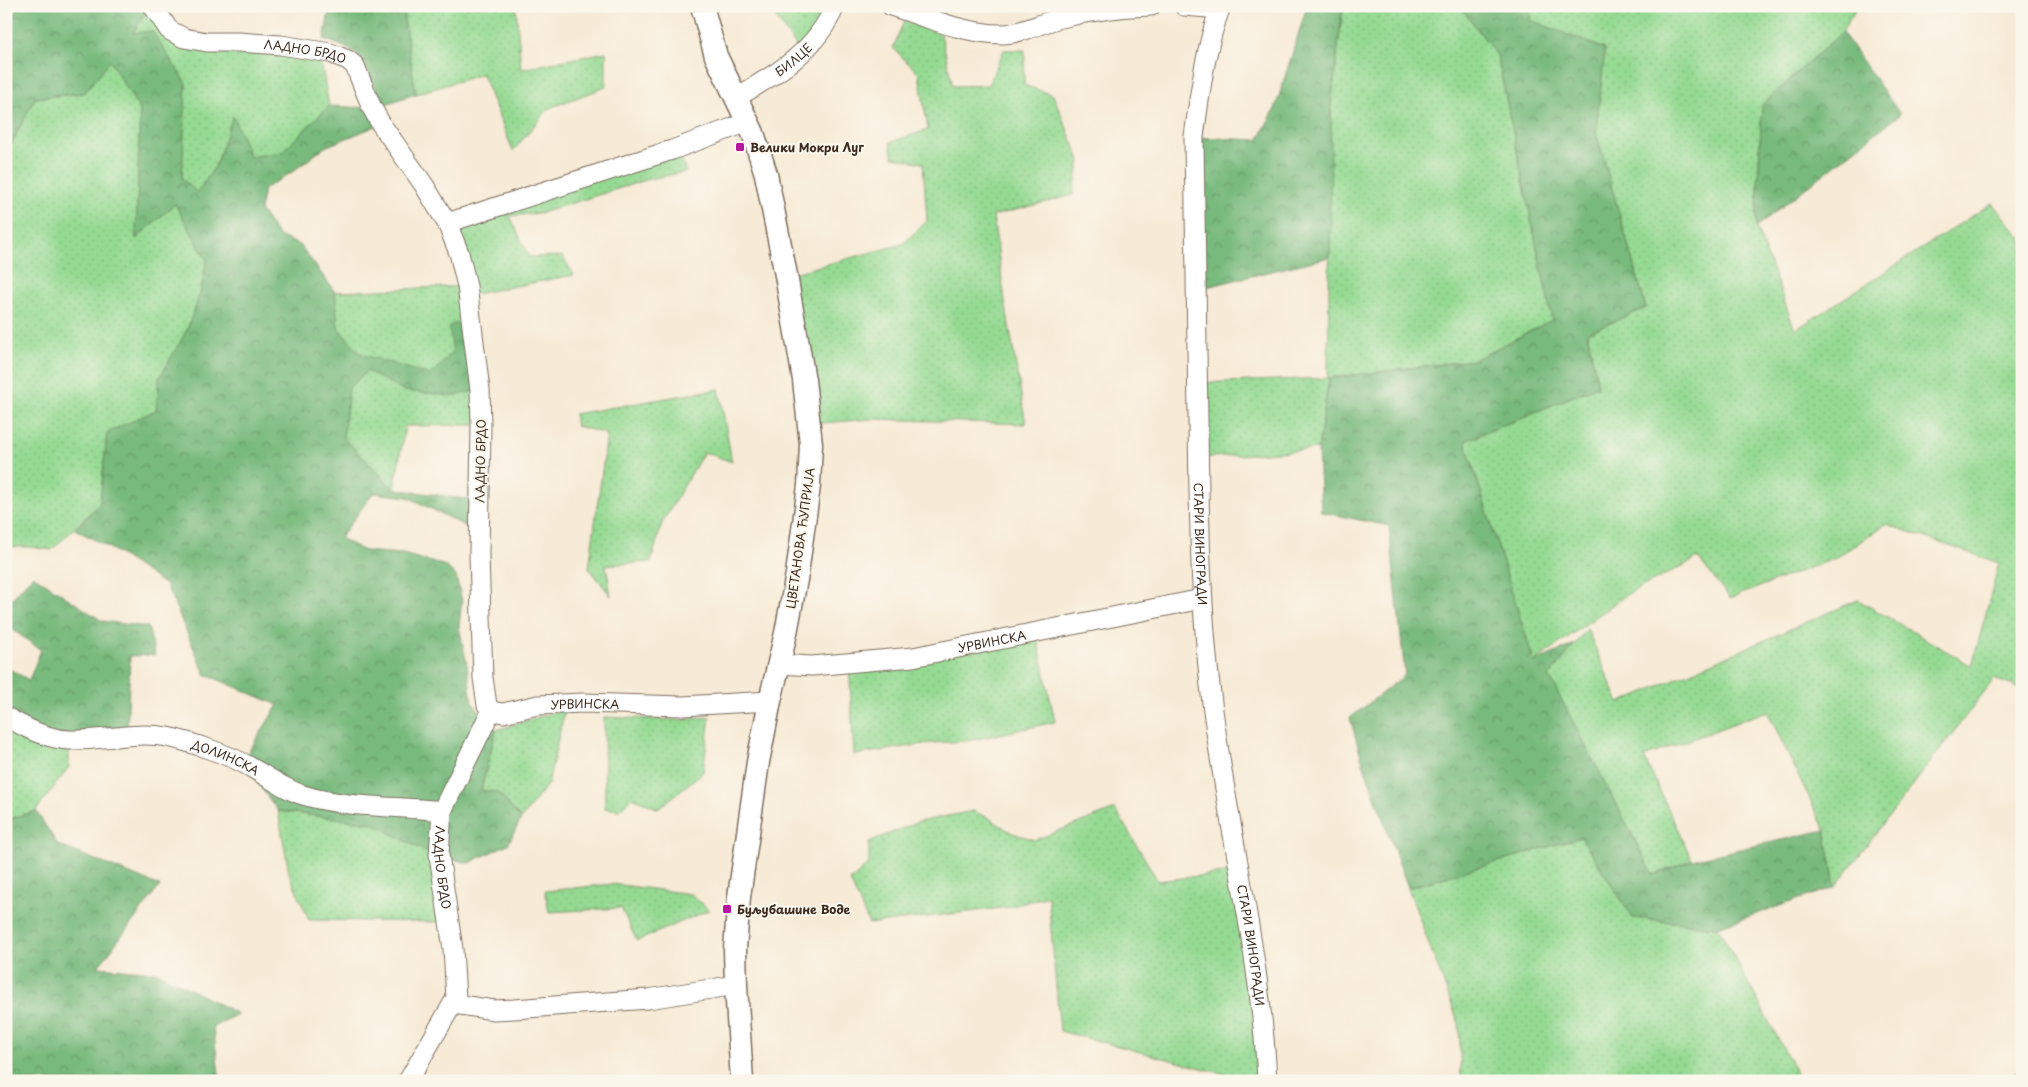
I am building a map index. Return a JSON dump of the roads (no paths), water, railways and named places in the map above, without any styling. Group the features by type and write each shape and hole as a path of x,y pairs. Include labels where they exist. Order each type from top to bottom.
{"street":[{"name":"ЛАДНО БРДО","path":"153,6 169,30 184,38 208,42 281,45 330,53 348,60 355,66 372,108 381,124 448,223 468,286 480,390 479,554 483,678 486,705 491,711 442,811 440,855 454,949 456,990 454,1004 408,1081"},
{"name":"ЦВЕТАНОВА ЋУПРИЈА","path":"702,6 714,50 748,122 766,174 775,214 804,380 811,444 810,486 792,605 758,762 736,923 736,985 742,1081"},
{"name":"БИЛЦЕ","path":"736,96 780,72 802,54 825,25 835,6"},
{"path":"891,6 972,30 1003,34 1071,16 1117,7 1151,6"},
{"path":"1184,6 1221,8"},
{"name":"СТАРИ ВИНОГРАДИ","path":"1221,8 1203,74 1194,137 1202,599 1216,728 1259,985 1266,1042 1267,1081"},
{"path":"448,223 672,150 748,122"},
{"name":"УРВИНСКА","path":"779,664 812,666 913,656 1202,599"},
{"name":"УРВИНСКА","path":"491,711 503,713 538,705 582,703 684,706 770,701"},
{"name":"ДОЛИНСКА","path":"6,717 40,734 69,740 127,736 167,737 242,762 292,790 313,798 337,802 442,811"},
{"path":"454,1004 494,1010 514,1009 648,999 736,985"}],"place":[{"name":"Велики Мокри Луг","path":"740,147"},
{"name":"Буљубашине Воде","path":"727,909"}]}
